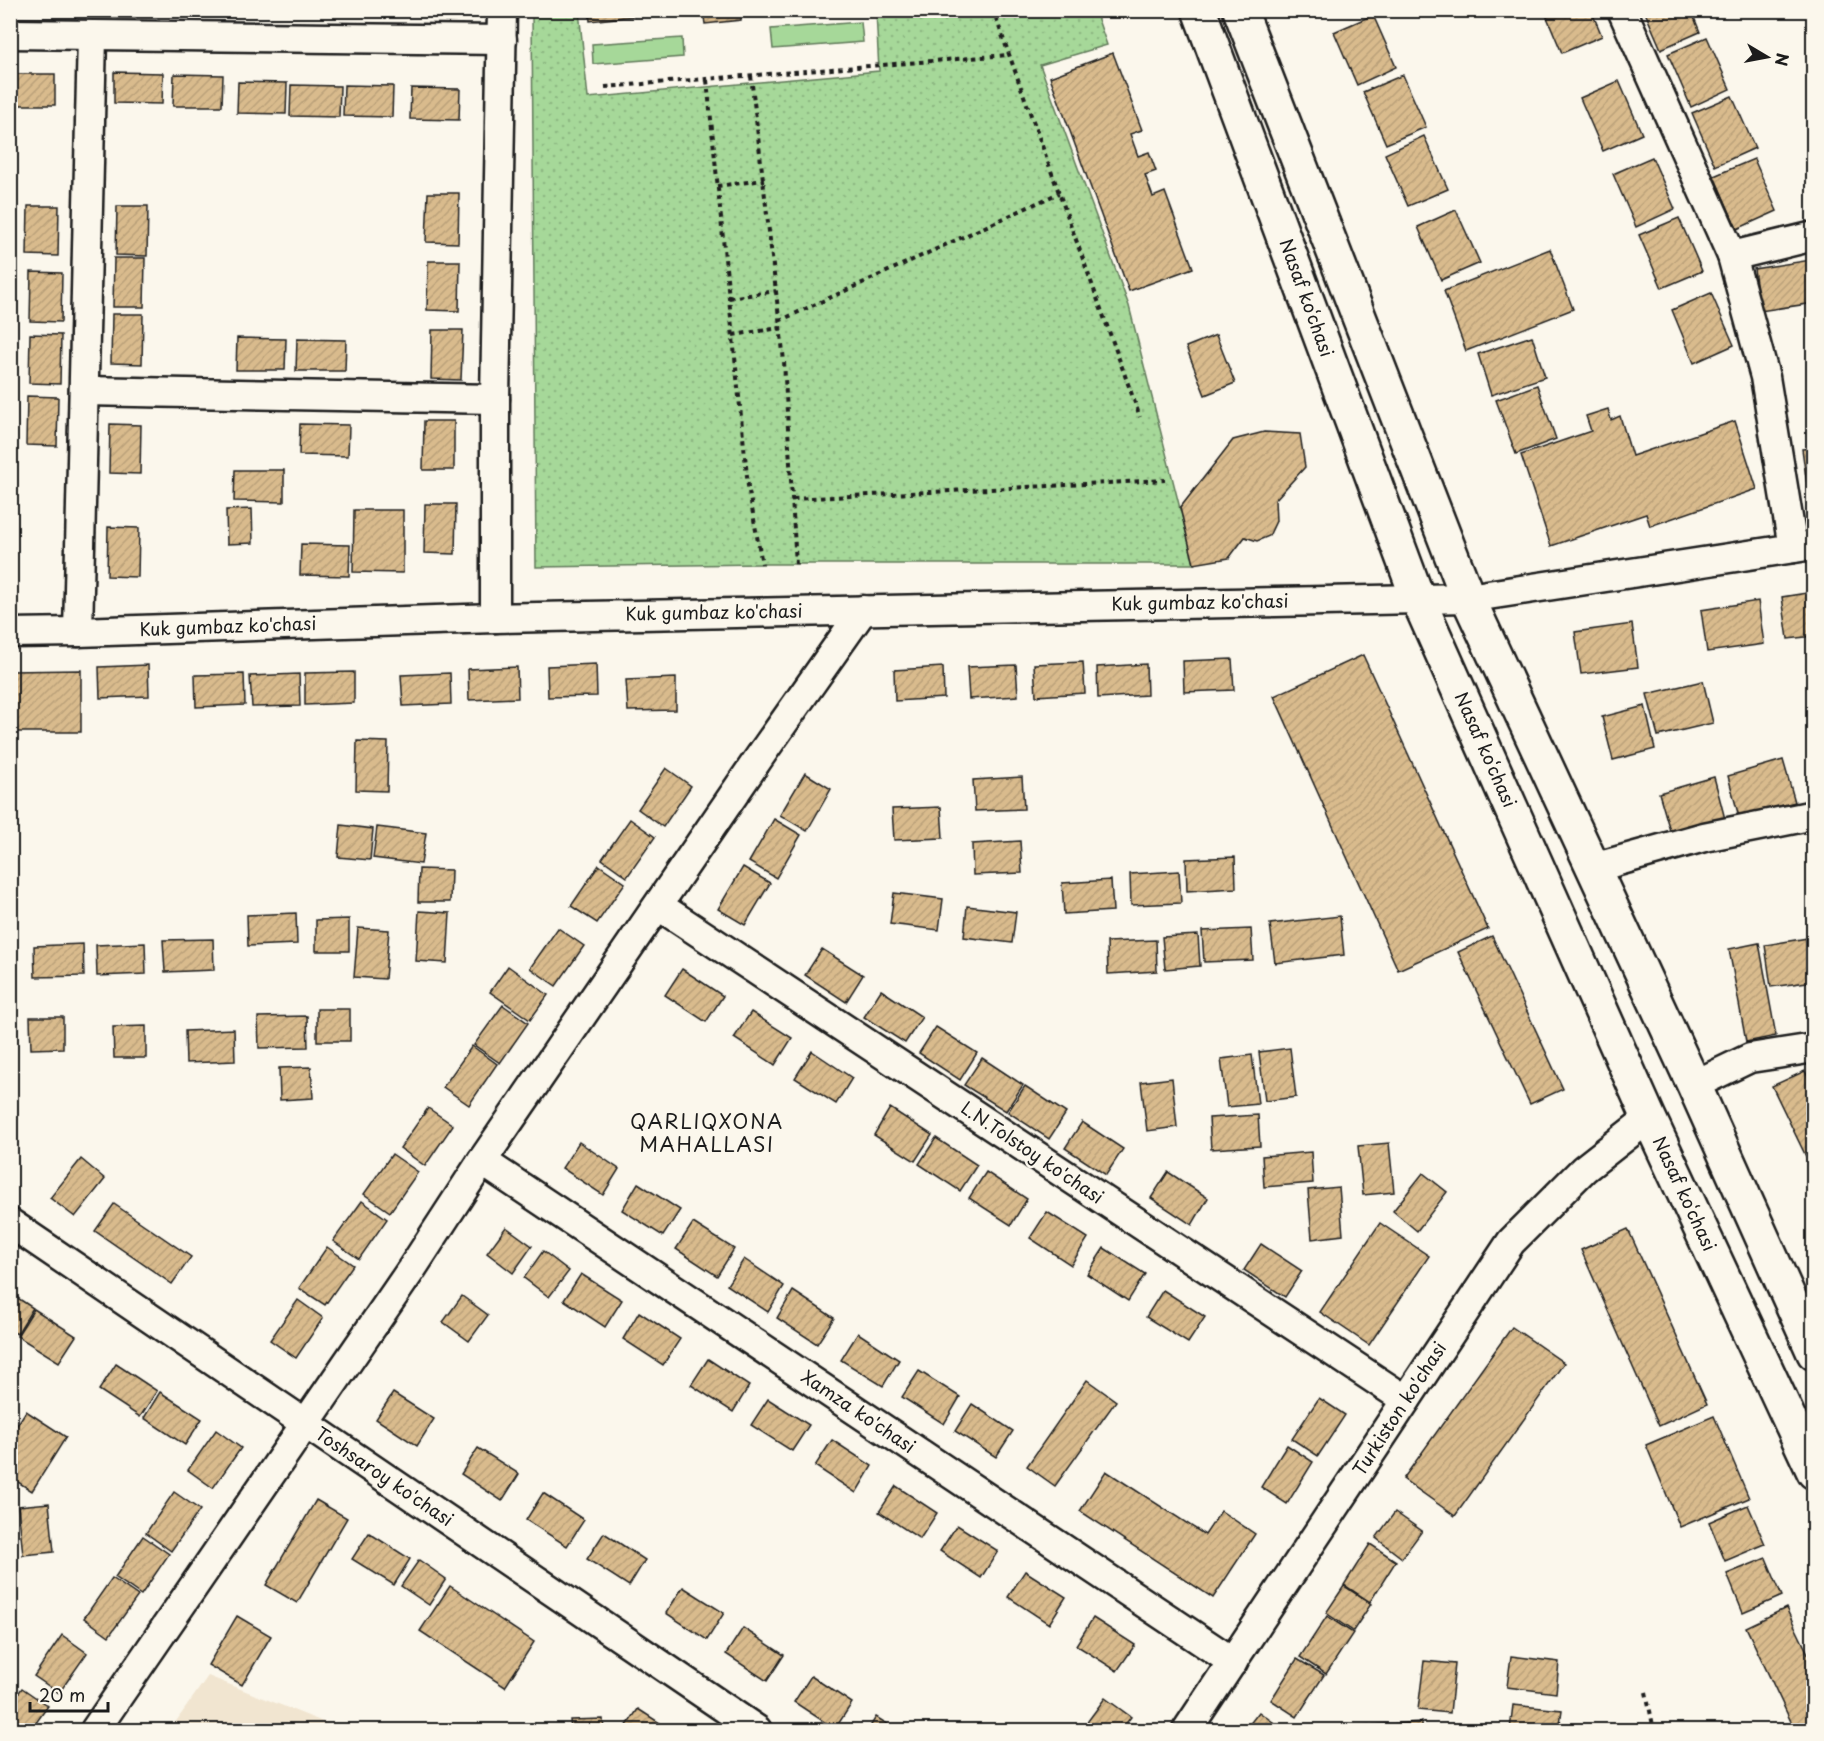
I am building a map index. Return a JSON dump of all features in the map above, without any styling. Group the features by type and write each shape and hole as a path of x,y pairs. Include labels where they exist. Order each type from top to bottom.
{"main road":[{"name":"Nasaf ko‘chasi","path":"1199,10 1418,599 1649,1118 1814,1472"},
{"path":"1240,10 1468,598 1810,1334"}],"street":[{"path":"495,618 495,399 502,10"},
{"path":"1622,10 1732,256 1765,377 1803,547"},
{"path":"10,34 502,40"},
{"path":"78,632 92,36"},
{"path":"1732,256 1814,237"},
{"path":"84,392 495,399"},
{"name":"Kuk gumbaz ko'chasi","path":"10,633 495,618 1468,598 1803,547"},
{"path":"95,1731 411,1270 482,1161 863,610"},
{"path":"1593,868 1704,837 1814,815"},
{"name":"L.N.Tolstoy ko'chasi","path":"659,906 1406,1400"},
{"path":"1694,1085 1750,1058 1814,1048"},
{"name":"Turkiston ko'chasi","path":"1187,1731 1511,1242 1584,1169 1649,1118"},
{"name":"Xamza ko'chasi","path":"482,1161 1233,1662"},
{"name":"Toshsaroy ko'chasi","path":"10,1223 757,1731"}],"path":[{"path":"993,10 1140,417"},
{"path":"605,87 1008,55"},
{"path":"751,76 780,328 796,565"},
{"path":"708,80 748,486 762,564"},
{"path":"717,186 764,180"},
{"path":"779,321 1059,193"},
{"path":"729,298 776,291"},
{"path":"733,335 780,328"},
{"path":"793,498 1165,480"},
{"path":"1646,1692 1654,1731"}],"shaded area":[{"path":"208,1676 343,1730 170,1730"}],"green space":[{"path":"532,11 579,11 588,98 879,71 876,11 1095,11 1107,45 1040,65 1129,306 1194,564 762,564 536,567"},
{"path":"861,22 863,42 773,49 771,29"},
{"path":"682,38 683,57 593,64 592,44"}],"building":[{"path":"589,10 687,10 590,21"},
{"path":"703,10 740,10 741,20 705,24"},
{"path":"1544,10 1591,10 1602,36 1562,53"},
{"path":"1644,10 1691,10 1700,32 1661,49"},
{"path":"1373,15 1396,67 1357,85 1334,32"},
{"path":"1707,37 1730,89 1691,107 1668,54"},
{"path":"1113,53 1142,130 1130,134 1138,156 1149,152 1156,171 1145,175 1153,197 1165,192 1193,268 1129,291 1050,77"},
{"path":"114,72 163,73 162,104 114,103"},
{"path":"10,74 55,74 55,105 10,105"},
{"path":"174,74 223,75 222,106 173,106"},
{"path":"1403,75 1426,127 1386,144 1363,92"},
{"path":"1619,81 1642,134 1603,151 1580,98"},
{"path":"238,82 287,83 286,114 237,113"},
{"path":"291,85 340,86 339,117 290,116"},
{"path":"344,85 393,86 392,117 343,116"},
{"path":"411,88 460,89 459,120 410,119"},
{"path":"1732,96 1755,148 1715,166 1692,113"},
{"path":"1424,136 1448,189 1408,206 1385,154"},
{"path":"1652,157 1675,209 1636,227 1613,174"},
{"path":"1754,159 1777,211 1737,229 1714,176"},
{"path":"428,193 459,193 458,243 426,242"},
{"path":"28,206 59,206 58,256 27,255"},
{"path":"117,206 148,206 147,256 116,255"},
{"path":"1456,210 1480,263 1441,280 1418,227"},
{"path":"1679,218 1702,271 1662,288 1639,235"},
{"path":"1550,249 1573,309 1466,351 1444,291"},
{"path":"114,258 145,258 144,307 113,307"},
{"path":"1811,260 1814,303 1760,311 1754,269"},
{"path":"428,261 460,261 459,311 427,310"},
{"path":"31,272 62,273 61,322 30,321"},
{"path":"1711,293 1734,345 1694,363 1672,310"},
{"path":"112,314 143,314 142,364 111,363"},
{"path":"432,330 463,330 461,380 431,379"},
{"path":"30,334 61,335 60,384 29,383"},
{"path":"1216,335 1235,383 1205,395 1186,347"},
{"path":"1532,336 1545,377 1491,395 1478,354"},
{"path":"237,338 286,339 285,370 236,370"},
{"path":"297,339 346,340 345,371 296,371"},
{"path":"1537,385 1556,439 1516,454 1496,400"},
{"path":"27,396 58,397 57,446 26,445"},
{"path":"1608,409 1611,420 1620,416 1632,456 1735,421 1757,489 1650,526 1646,514 1551,546 1521,455 1591,431 1586,416"},
{"path":"424,421 454,421 454,470 423,470"},
{"path":"110,424 141,425 140,474 109,473"},
{"path":"300,424 349,425 348,456 299,455"},
{"path":"1264,432 1300,434 1305,467 1275,500 1276,521 1269,536 1257,541 1245,537 1229,558 1194,564 1180,508 1233,440"},
{"path":"1814,448 1814,491 1808,492 1802,449"},
{"path":"235,470 284,470 284,502 234,501"},
{"path":"425,504 456,504 455,554 424,553"},
{"path":"252,509 253,543 227,544 226,510"},
{"path":"354,510 403,510 403,573 353,572"},
{"path":"108,527 139,528 138,577 107,576"},
{"path":"301,544 350,545 349,576 300,575"},
{"path":"1814,592 1814,636 1788,639 1782,597"},
{"path":"1758,601 1764,644 1707,652 1701,610"},
{"path":"1632,624 1638,667 1581,674 1575,632"},
{"path":"1363,655 1488,929 1398,970 1274,696"},
{"path":"1232,659 1234,690 1184,692 1183,661"},
{"path":"1083,662 1085,693 1036,696 1034,664"},
{"path":"596,664 597,696 548,697 547,666"},
{"path":"1146,664 1147,695 1098,698 1097,667"},
{"path":"148,665 149,696 100,698 99,667"},
{"path":"1016,665 1018,696 969,699 967,667"},
{"path":"517,667 518,698 469,700 468,669"},
{"path":"943,667 944,698 895,701 894,670"},
{"path":"81,670 81,732 10,732 10,671"},
{"path":"354,672 354,703 305,705 305,673"},
{"path":"450,673 451,704 403,706 401,675"},
{"path":"244,674 245,705 196,707 195,675"},
{"path":"299,674 300,706 252,707 250,676"},
{"path":"676,678 676,710 628,711 626,680"},
{"path":"1703,681 1713,723 1658,736 1647,694"},
{"path":"1645,706 1655,749 1613,760 1602,717"},
{"path":"357,741 388,742 387,791 356,790"},
{"path":"1783,760 1795,802 1739,817 1728,776"},
{"path":"666,768 691,786 663,827 638,809"},
{"path":"805,773 831,789 807,831 780,815"},
{"path":"1022,777 1024,809 975,811 973,780"},
{"path":"1714,777 1725,819 1671,834 1659,793"},
{"path":"941,807 943,838 894,840 892,809"},
{"path":"630,819 655,837 627,877 602,859"},
{"path":"774,819 801,835 776,878 749,862"},
{"path":"341,825 373,829 370,860 338,857"},
{"path":"377,827 426,833 421,864 373,858"},
{"path":"1020,841 1022,873 973,875 972,844"},
{"path":"1235,857 1236,888 1187,891 1186,859"},
{"path":"599,865 625,883 597,923 571,906"},
{"path":"743,867 770,883 745,925 718,909"},
{"path":"419,869 451,870 450,902 418,902"},
{"path":"1179,871 1181,903 1131,905 1130,874"},
{"path":"1111,880 1113,911 1064,914 1062,883"},
{"path":"894,893 943,899 939,930 890,924"},
{"path":"967,906 1016,912 1012,943 964,937"},
{"path":"419,911 450,913 447,963 416,961"},
{"path":"296,913 297,944 248,946 247,915"},
{"path":"1340,916 1344,955 1275,963 1270,924"},
{"path":"349,919 349,951 316,951 316,920"},
{"path":"358,928 389,930 385,979 354,977"},
{"path":"558,928 584,946 556,986 530,968"},
{"path":"1251,929 1253,960 1204,962 1202,931"},
{"path":"1198,935 1200,966 1165,969 1162,937"},
{"path":"1492,936 1563,1089 1530,1104 1458,952"},
{"path":"1814,937 1814,981 1771,987 1765,945"},
{"path":"213,939 214,970 165,972 163,940"},
{"path":"1156,940 1157,971 1108,974 1107,942"},
{"path":"145,943 146,974 97,976 96,945"},
{"path":"1759,943 1776,1036 1746,1042 1729,949"},
{"path":"83,944 84,976 35,977 34,946"},
{"path":"822,949 863,975 846,1002 805,975"},
{"path":"508,966 548,995 530,1020 490,992"},
{"path":"682,969 723,996 706,1022 665,995"},
{"path":"881,990 922,1017 905,1043 864,1017"},
{"path":"503,1005 528,1023 500,1063 474,1045"},
{"path":"317,1009 350,1009 350,1041 317,1041"},
{"path":"751,1012 792,1038 775,1065 734,1038"},
{"path":"307,1016 308,1047 259,1048 258,1017"},
{"path":"30,1017 63,1017 63,1048 31,1049"},
{"path":"146,1026 146,1058 114,1058 113,1027"},
{"path":"936,1027 977,1053 960,1080 919,1053"},
{"path":"234,1029 235,1061 186,1063 185,1031"},
{"path":"472,1046 497,1064 469,1105 443,1087"},
{"path":"1290,1048 1296,1097 1265,1101 1259,1052"},
{"path":"812,1051 852,1078 836,1104 795,1078"},
{"path":"1252,1055 1258,1104 1227,1107 1221,1059"},
{"path":"982,1058 1023,1085 1006,1111 964,1085"},
{"path":"311,1067 313,1098 280,1100 279,1068"},
{"path":"1805,1071 1814,1089 1814,1173 1772,1086"},
{"path":"1172,1078 1177,1127 1147,1131 1141,1082"},
{"path":"1025,1086 1066,1113 1049,1139 1008,1112"},
{"path":"428,1108 453,1125 425,1166 400,1148"},
{"path":"890,1108 932,1135 915,1161 874,1135"},
{"path":"1258,1115 1260,1146 1211,1149 1209,1118"},
{"path":"1082,1122 1123,1149 1106,1175 1065,1148"},
{"path":"936,1138 977,1165 960,1191 919,1164"},
{"path":"579,1142 619,1169 603,1195 562,1168"},
{"path":"1389,1143 1394,1192 1363,1195 1358,1146"},
{"path":"1311,1152 1313,1183 1264,1187 1262,1156"},
{"path":"392,1154 418,1172 390,1212 364,1194"},
{"path":"81,1159 105,1179 75,1217 50,1198"},
{"path":"986,1172 1027,1199 1011,1225 969,1198"},
{"path":"1168,1172 1208,1198 1192,1225 1151,1198"},
{"path":"1423,1173 1447,1192 1417,1231 1393,1211"},
{"path":"638,1183 680,1210 663,1236 622,1210"},
{"path":"1339,1187 1343,1235 1312,1239 1308,1190"},
{"path":"362,1201 387,1219 359,1259 333,1241"},
{"path":"114,1204 191,1257 172,1284 95,1231"},
{"path":"1047,1212 1088,1238 1071,1265 1030,1238"},
{"path":"693,1223 734,1249 717,1276 676,1249"},
{"path":"1380,1223 1429,1256 1369,1345 1320,1312"},
{"path":"506,1227 532,1246 513,1273 487,1253"},
{"path":"1628,1229 1707,1404 1659,1426 1581,1250"},
{"path":"1261,1244 1302,1271 1285,1297 1244,1270"},
{"path":"327,1247 353,1265 325,1305 299,1288"},
{"path":"1104,1248 1145,1274 1128,1301 1087,1274"},
{"path":"543,1251 569,1271 549,1297 524,1278"},
{"path":"744,1259 784,1286 768,1312 727,1285"},
{"path":"581,1274 622,1300 605,1327 564,1300"},
{"path":"1163,1290 1205,1317 1188,1343 1146,1317"},
{"path":"793,1291 834,1318 817,1344 777,1318"},
{"path":"10,1293 33,1308 17,1334 10,1330"},
{"path":"462,1296 488,1315 469,1341 443,1322"},
{"path":"298,1300 323,1318 296,1358 270,1340"},
{"path":"34,1309 76,1336 59,1362 17,1336"},
{"path":"639,1312 680,1339 663,1365 623,1339"},
{"path":"1512,1327 1564,1363 1455,1516 1403,1479"},
{"path":"858,1333 899,1360 883,1386 841,1360"},
{"path":"708,1359 749,1386 733,1412 691,1385"},
{"path":"116,1364 157,1391 140,1417 99,1390"},
{"path":"919,1371 960,1397 944,1424 902,1397"},
{"path":"1087,1380 1116,1401 1055,1486 1027,1466"},
{"path":"160,1392 202,1419 185,1445 144,1418"},
{"path":"393,1393 434,1419 417,1446 376,1419"},
{"path":"1319,1398 1345,1415 1318,1456 1292,1439"},
{"path":"768,1399 809,1425 792,1451 751,1425"},
{"path":"972,1404 1013,1431 996,1457 955,1431"},
{"path":"26,1411 66,1437 32,1491 10,1477 10,1436"},
{"path":"1714,1416 1749,1498 1680,1527 1646,1445"},
{"path":"216,1430 241,1448 213,1488 188,1470"},
{"path":"832,1440 872,1466 856,1493 815,1466"},
{"path":"1287,1445 1313,1462 1287,1504 1261,1487"},
{"path":"478,1448 519,1474 502,1501 461,1474"},
{"path":"1106,1471 1205,1535 1221,1511 1255,1534 1213,1598 1080,1511"},
{"path":"896,1486 937,1513 920,1539 879,1512"},
{"path":"174,1492 200,1510 171,1551 146,1533"},
{"path":"543,1493 584,1520 567,1546 526,1520"},
{"path":"316,1500 347,1518 297,1603 266,1585"},
{"path":"49,1503 54,1552 23,1555 18,1506"},
{"path":"1748,1505 1765,1544 1725,1561 1709,1522"},
{"path":"1395,1512 1422,1531 1402,1558 1376,1538"},
{"path":"957,1525 998,1551 981,1578 940,1551"},
{"path":"369,1533 410,1559 394,1585 352,1559"},
{"path":"604,1533 645,1560 629,1586 587,1559"},
{"path":"143,1536 169,1554 141,1595 115,1577"},
{"path":"1370,1544 1396,1561 1370,1602 1344,1585"},
{"path":"1766,1558 1782,1596 1743,1613 1727,1574"},
{"path":"419,1560 446,1579 429,1605 401,1586"},
{"path":"1025,1571 1066,1597 1049,1624 1008,1597"},
{"path":"112,1578 138,1596 109,1636 84,1618"},
{"path":"450,1586 534,1642 505,1687 420,1631"},
{"path":"1344,1586 1371,1604 1353,1631 1326,1613"},
{"path":"683,1587 724,1613 707,1640 666,1613"},
{"path":"1786,1608 1814,1666 1814,1730 1795,1730 1746,1627"},
{"path":"237,1616 271,1636 242,1685 208,1665"},
{"path":"1327,1616 1353,1633 1326,1674 1300,1657"},
{"path":"1093,1618 1135,1645 1117,1671 1076,1645"},
{"path":"743,1628 784,1655 767,1681 726,1654"},
{"path":"62,1635 87,1653 59,1693 34,1676"},
{"path":"1511,1656 1559,1662 1556,1693 1507,1687"},
{"path":"1297,1659 1324,1675 1297,1717 1271,1700"},
{"path":"1424,1661 1455,1664 1450,1713 1418,1710"},
{"path":"811,1676 852,1703 835,1729 794,1702"},
{"path":"22,1688 48,1706 31,1730 10,1730 10,1705"},
{"path":"1105,1698 1131,1717 1121,1730 1093,1730 1085,1725"},
{"path":"1513,1705 1562,1710 1559,1730 1510,1730"},
{"path":"638,1709 666,1727 664,1730 624,1730"},
{"path":"1259,1712 1284,1730 1245,1730"},
{"path":"876,1717 897,1730 868,1730"},
{"path":"603,1719 604,1730 571,1730 570,1720"},
{"path":"1422,1722 1422,1730 1373,1730 1373,1725"},
{"path":"1369,1725 1370,1730 1337,1730 1337,1729"},
{"path":"555,1727 555,1730 522,1730 522,1728"}],"district":[{"name":"QARLIQXONA MAHALLASI","path":"707,1134"}]}
